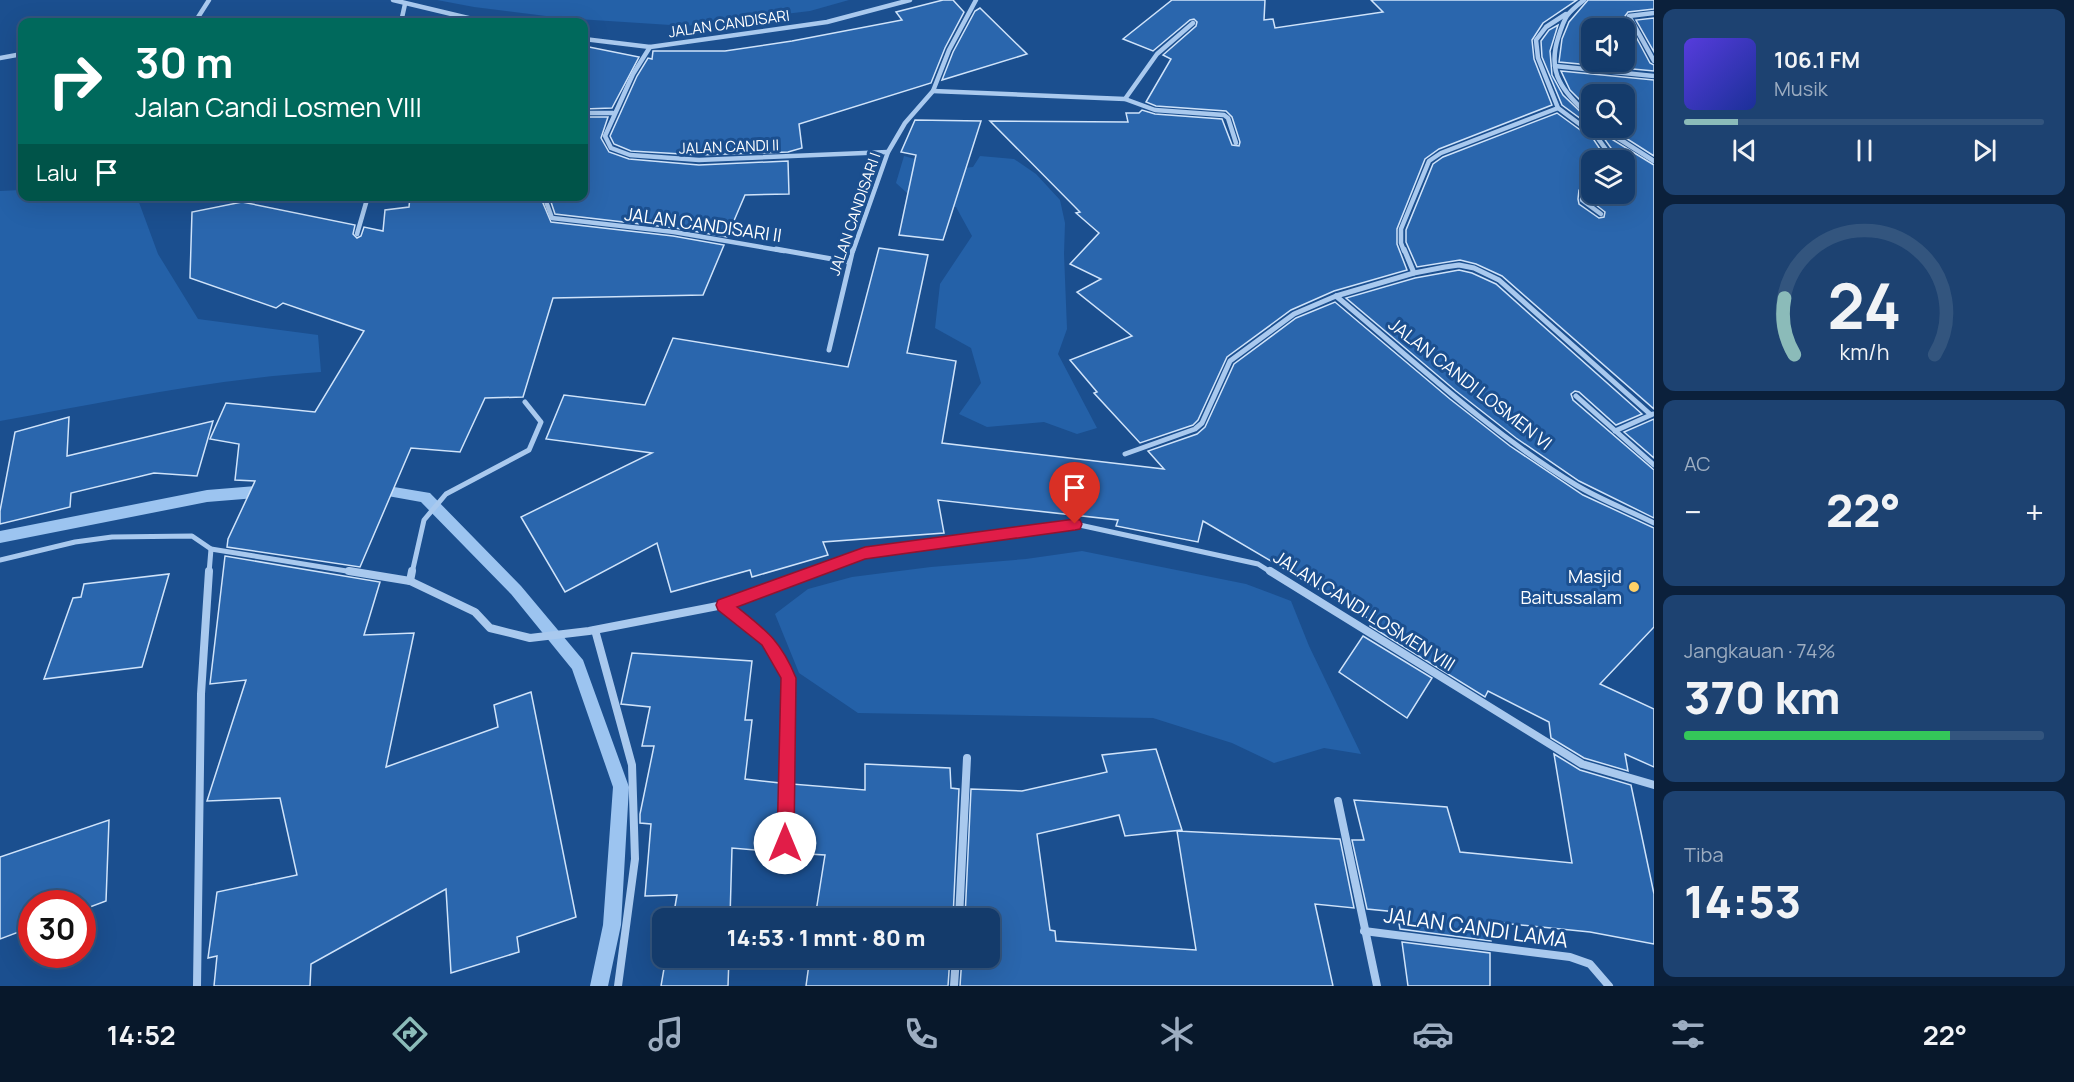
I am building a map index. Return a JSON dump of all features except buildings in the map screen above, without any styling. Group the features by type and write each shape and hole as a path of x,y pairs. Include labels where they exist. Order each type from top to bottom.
{"street":[{"path":"198,18 209,0"},
{"path":"393,0 455,18"},
{"name":"JALAN CANDISARI","path":"588,39 650,47 827,22 910,0"},
{"name":"JALAN CANDISARI I","path":"829,350 849,262 888,152 905,123 933,91 949,50 976,0"},
{"path":"1584,0 1546,27 1536,40 1538,61 1555,92 1558,108 1609,150"},
{"path":"402,18 405,4"},
{"path":"1654,14 1639,13 1629,16 1654,61"},
{"path":"1566,14 1554,48 1555,66 1557,76 1567,94 1581,108"},
{"path":"1125,99 1156,54 1193,23"},
{"name":"JALAN CANDI II","path":"650,47 613,113 604,136 610,147 642,158 685,160 888,152"},
{"path":"0,58 18,55"},
{"path":"1555,66 1654,76"},
{"path":"933,91 1125,99 1155,110 1224,115 1228,118 1236,143"},
{"path":"1414,273 1401,243 1401,229 1429,161 1440,153 1558,108"},
{"path":"588,113 613,113"},
{"path":"1618,138 1654,161"},
{"path":"357,234 367,201"},
{"name":"JALAN CANDISARI II","path":"546,201 552,218 674,232 849,262"},
{"path":"1587,204 1601,214"},
{"path":"1125,454 1195,429 1202,423 1230,361 1281,321 1336,296 1414,273 1459,266 1484,272 1499,280 1652,414 1615,431"},
{"name":"JALAN CANDI LOSMEN VI","path":"1336,296 1483,419 1519,445 1570,481 1654,523"},
{"path":"1576,396 1654,465"},
{"path":"0,560 75,542 112,537 192,536 211,549 410,580 424,520 446,494 529,450 542,423 525,402"},
{"name":"JALAN CANDI LOSMEN VIII","path":"410,580 452,603 475,612 490,627 530,638 592,630 723,605 865,553 1075,524 1258,564 1582,764 1654,785"},
{"path":"197,986 201,694 211,549"},
{"path":"723,605 767,640 788,678 785,865"},
{"path":"592,630 632,765 635,859 618,986"},
{"path":"960,908 968,758"},
{"path":"1338,801 1377,986"},
{"name":"JALAN CANDI LAMA","path":"1364,931 1570,957 1590,964 1609,986"},
{"path":"954,986 955,968"}],"shaded area":[{"path":"437,0 849,0 810,11 686,26 562,18"},
{"path":"904,156 952,169 973,167 980,156 1014,159 1036,174 1060,200 1065,223 1067,329 1058,354 1097,428 1077,434 1044,422 987,427 959,414 981,383 971,348 935,328 940,284 972,236 956,207 917,202 896,183"},
{"path":"18,190 18,201 138,201 158,254 198,319 318,335 321,372 200,386 0,421 0,191"},
{"path":"1082,551 1246,584 1291,601 1309,646 1361,754 1324,748 1274,763 1232,743 1153,718 858,713 799,673 775,614 808,589 852,577"}],"waterway":[{"path":"376,489 425,497 516,590 578,665 621,787 612,925 599,986"},
{"path":"0,537 207,496 267,491"}],"place":[{"name":"Masjid Baitussalam","path":"1634,587"}],"route":[{"path":"785,843 788,678 767,640 723,605 865,553 1075,524"}]}
